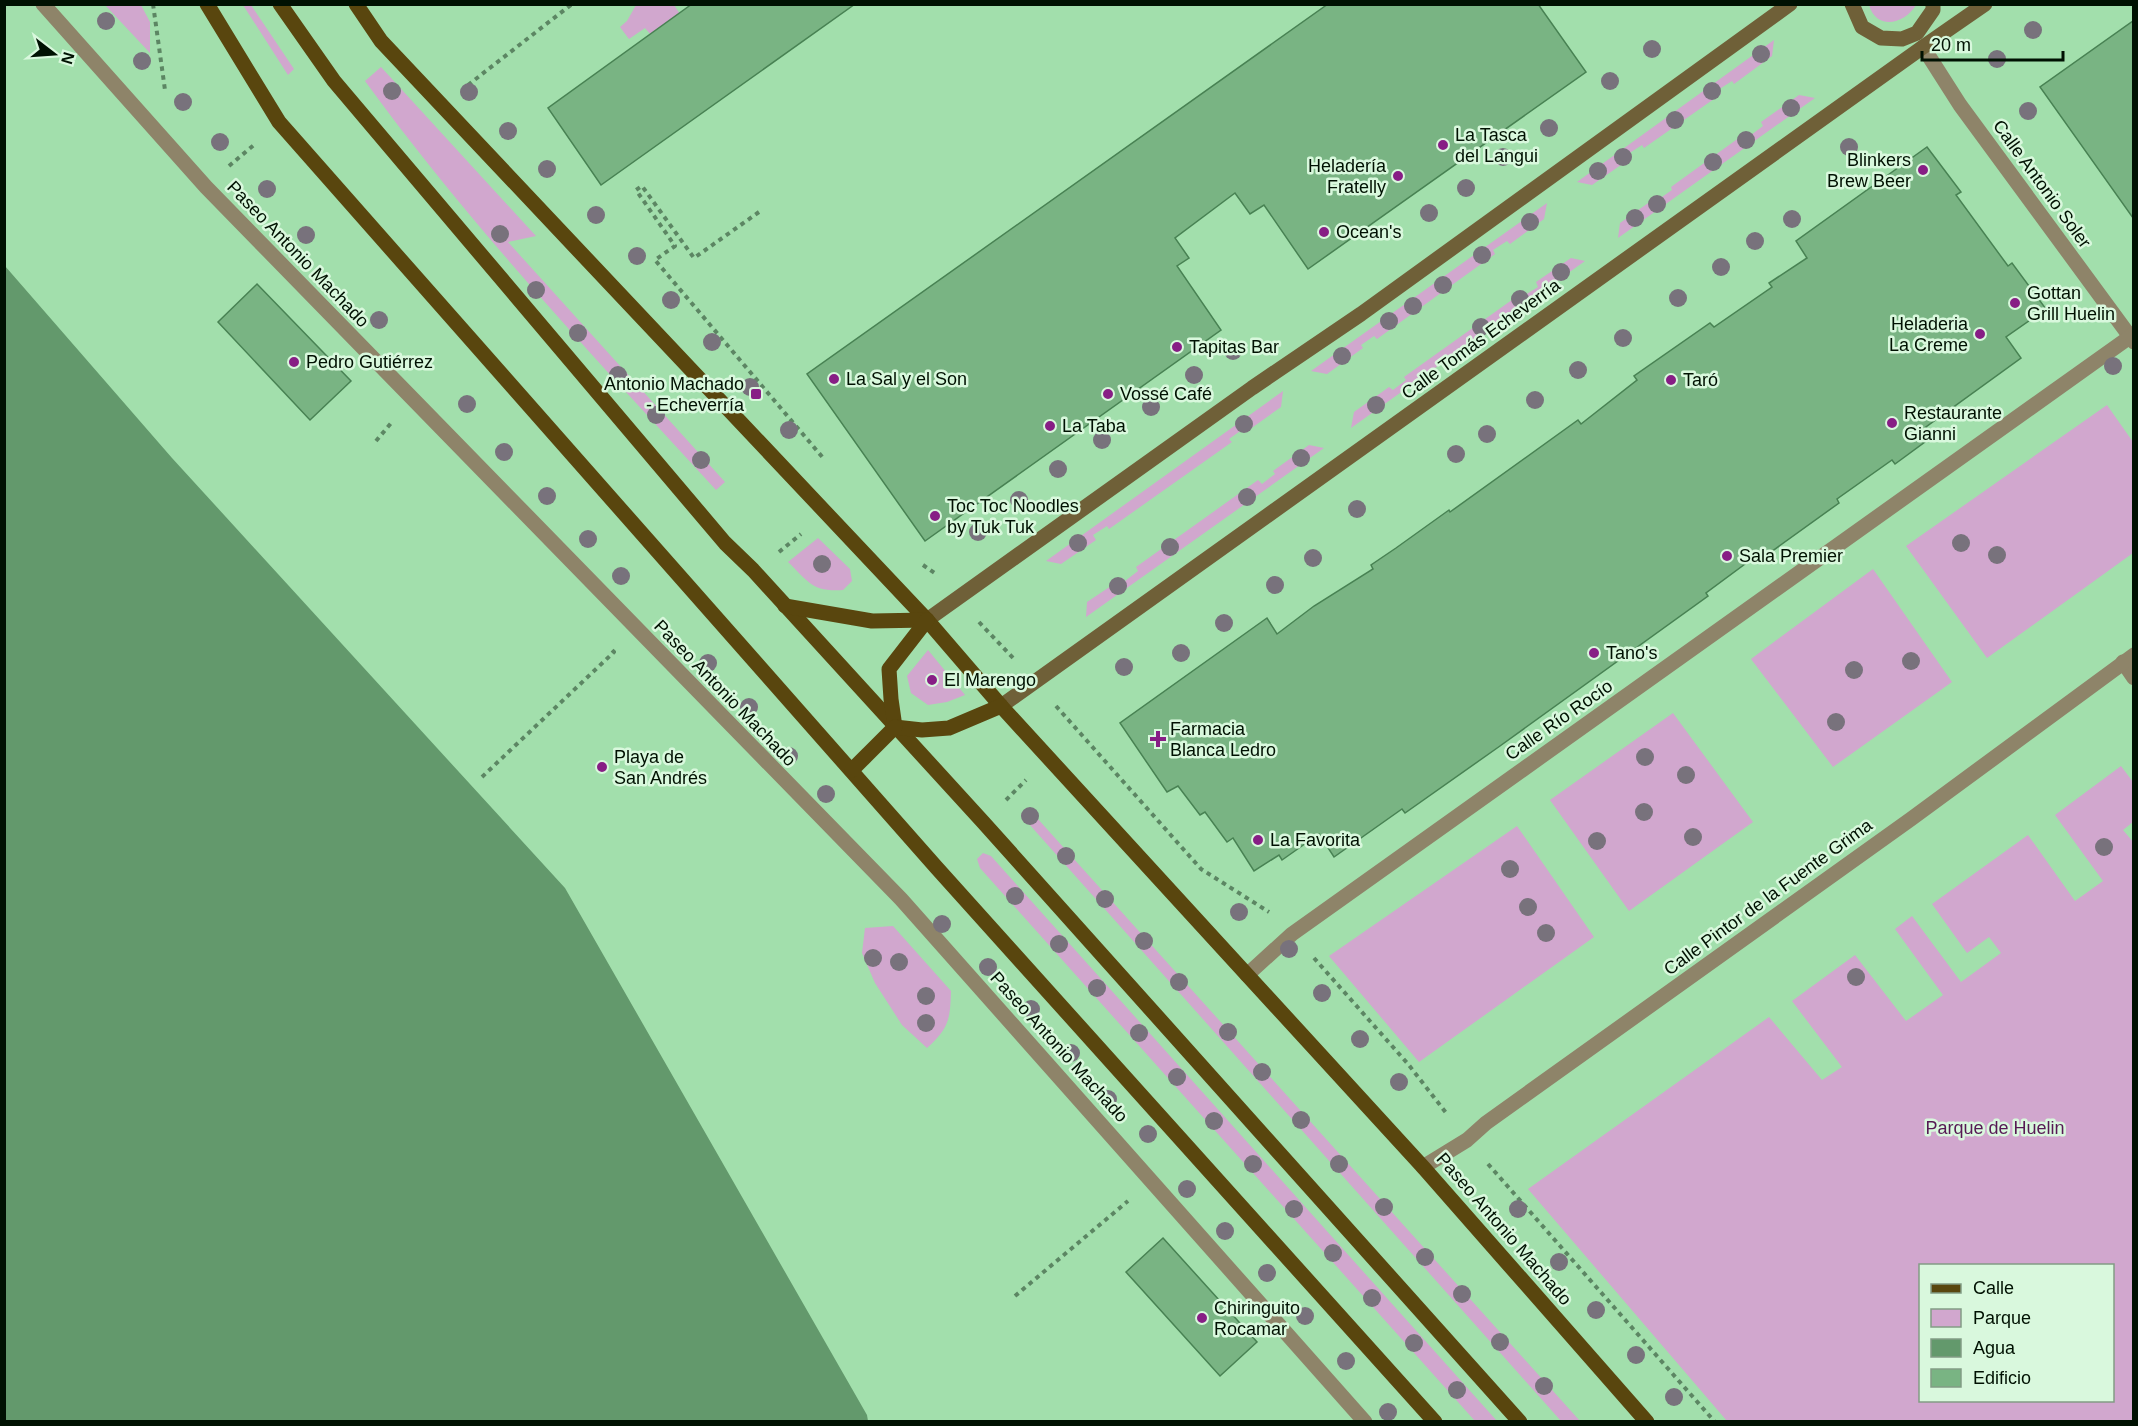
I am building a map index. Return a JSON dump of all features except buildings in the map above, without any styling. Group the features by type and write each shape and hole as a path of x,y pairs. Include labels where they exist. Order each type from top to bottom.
{"main road":[{"name":"Paseo Antonio Machado","path":"207,4 279,122 852,770 1434,1422"},
{"path":"280,4 342,90 726,543 983,822 1520,1422"},
{"name":"Paseo Antonio Machado","path":"356,4 381,41 927,620 1001,706 1423,1167 1647,1422"},
{"path":"785,606 872,621 927,620"},
{"path":"896,727 891,699 890,669 927,620"},
{"path":"896,727 922,730 949,728 1001,706"},
{"path":"852,770 896,727"}],"street":[{"name":"Paseo Antonio Machado","path":"43,4 206,188 901,899 1365,1422"},
{"path":"927,620 1252,388 1361,314 1790,4"},
{"path":"1852,4 1862,27 1881,38 1920,40 1934,4"},
{"name":"Calle Tomás Echeverría","path":"1001,706 1920,40 1985,4"},
{"name":"Calle Antonio Soler","path":"1920,40 1960,105 2132,338"},
{"name":"Calle Río Rocío","path":"1247,975 1292,934 2132,338"},
{"path":"2128,659 2133,678"},
{"name":"Calle Pintor de la Fuente Grima","path":"1423,1167 1467,1140 1486,1123 1911,819 2128,659"}],"path":[{"path":"486,71 572,4"},
{"path":"759,212 694,258 642,186 636,190 675,246 655,260 824,459"},
{"path":"482,777 614,652 607,643 630,624"},
{"path":"1015,1296 1129,1200 1121,1191"}],"green space":[{"path":"1869,4 1916,5 1905,17 1891,22 1878,18"},
{"path":"105,5 141,5 150,22 150,53"},
{"path":"243,5 251,5 294,69 288,75"},
{"path":"636,5 674,5 680,14 651,35 645,28 629,39 620,27 627,21"},
{"path":"1774,40 1772,56 1734,84 1732,81 1718,90 1721,94 1644,148 1642,145 1628,154 1631,158 1592,185 1577,182"},
{"path":"381,67 536,236 508,242 725,482 716,490 535,291 406,135 365,81"},
{"path":"1799,95 1815,98 1618,238 1620,223 1658,196 1659,199 1672,190 1671,187 1747,132 1751,135 1763,126 1761,122"},
{"path":"1547,203 1544,219 1510,244 1507,241 1493,250 1495,254 1377,339 1374,336 1361,345 1363,348 1327,374 1311,371"},
{"path":"1571,258 1585,261 1351,428 1354,412 1389,387 1393,390 1406,380 1404,377 1523,292 1525,295 1538,287 1536,282"},
{"path":"1283,391 1281,407 1246,432 1243,429 1229,439 1232,442 1109,529 1107,526 1093,535 1096,540 1061,564 1046,561"},
{"path":"2107,405 2133,442 2133,553 1987,658 1906,546"},
{"path":"1309,445 1324,448 1086,617 1087,602 1123,578 1125,581 1138,571 1136,567 1258,480 1262,484 1275,474 1273,471"},
{"path":"818,538 850,569 852,581 843,590 824,589 812,584 788,562"},
{"path":"1873,569 1952,682 1833,767 1751,659"},
{"path":"928,650 965,695 947,702 928,705 911,693 907,676"},
{"path":"1673,713 1753,822 1629,911 1550,800"},
{"name":"Parque de Huelin","path":"2121,766 2133,782 2133,822 2123,830 2134,843 2133,1421 1727,1421 1528,1189 1769,1017 1822,1080 1842,1067 1792,1001 1855,955 1906,1021 1943,995 1895,929 1912,916 1961,982 2001,953 1989,937 1967,953 1932,904 2028,835 2075,901 2103,881 2055,815"},
{"path":"1028,808 1580,1421 1561,1421 1021,815"},
{"path":"1517,826 1594,937 1419,1062 1329,956"},
{"path":"983,853 991,856 1497,1421 1475,1421 980,868 977,859"},
{"path":"893,926 951,991 947,1023 940,1035 927,1048 902,1025 875,983 862,953 865,928"}],"water":[{"path":"5,266 172,458 565,888 867,1415 868,1421 5,1421"}],"place":[{"name":"La Tasca del Langui","path":"1443,145"},
{"name":"Blinkers Brew Beer","path":"1923,170"},
{"name":"Heladería Fratelly","path":"1398,176"},
{"name":"Ocean's","path":"1324,232"},
{"name":"Gottan Grill Huelin","path":"2015,303"},
{"name":"Heladeria La Creme","path":"1980,334"},
{"name":"Tapitas Bar","path":"1177,347"},
{"name":"Pedro Gutiérrez","path":"294,362"},
{"name":"La Sal y el Son","path":"834,379"},
{"name":"Taró","path":"1671,380"},
{"name":"Antonio Machado - Echeverría","path":"756,394"},
{"name":"Vossé Café","path":"1108,394"},
{"name":"Restaurante Gianni","path":"1892,423"},
{"name":"La Taba","path":"1050,426"},
{"name":"Toc Toc Noodles by Tuk Tuk","path":"935,516"},
{"name":"Sala Premier","path":"1727,556"},
{"name":"Tano's","path":"1594,653"},
{"name":"El Marengo","path":"932,680"},
{"name":"Farmacia Blanca Ledro","path":"1158,739"},
{"name":"Playa de San Andrés","path":"602,767"},
{"name":"La Favorita","path":"1258,840"},
{"name":"Chiringuito Rocamar","path":"1202,1318"}]}
